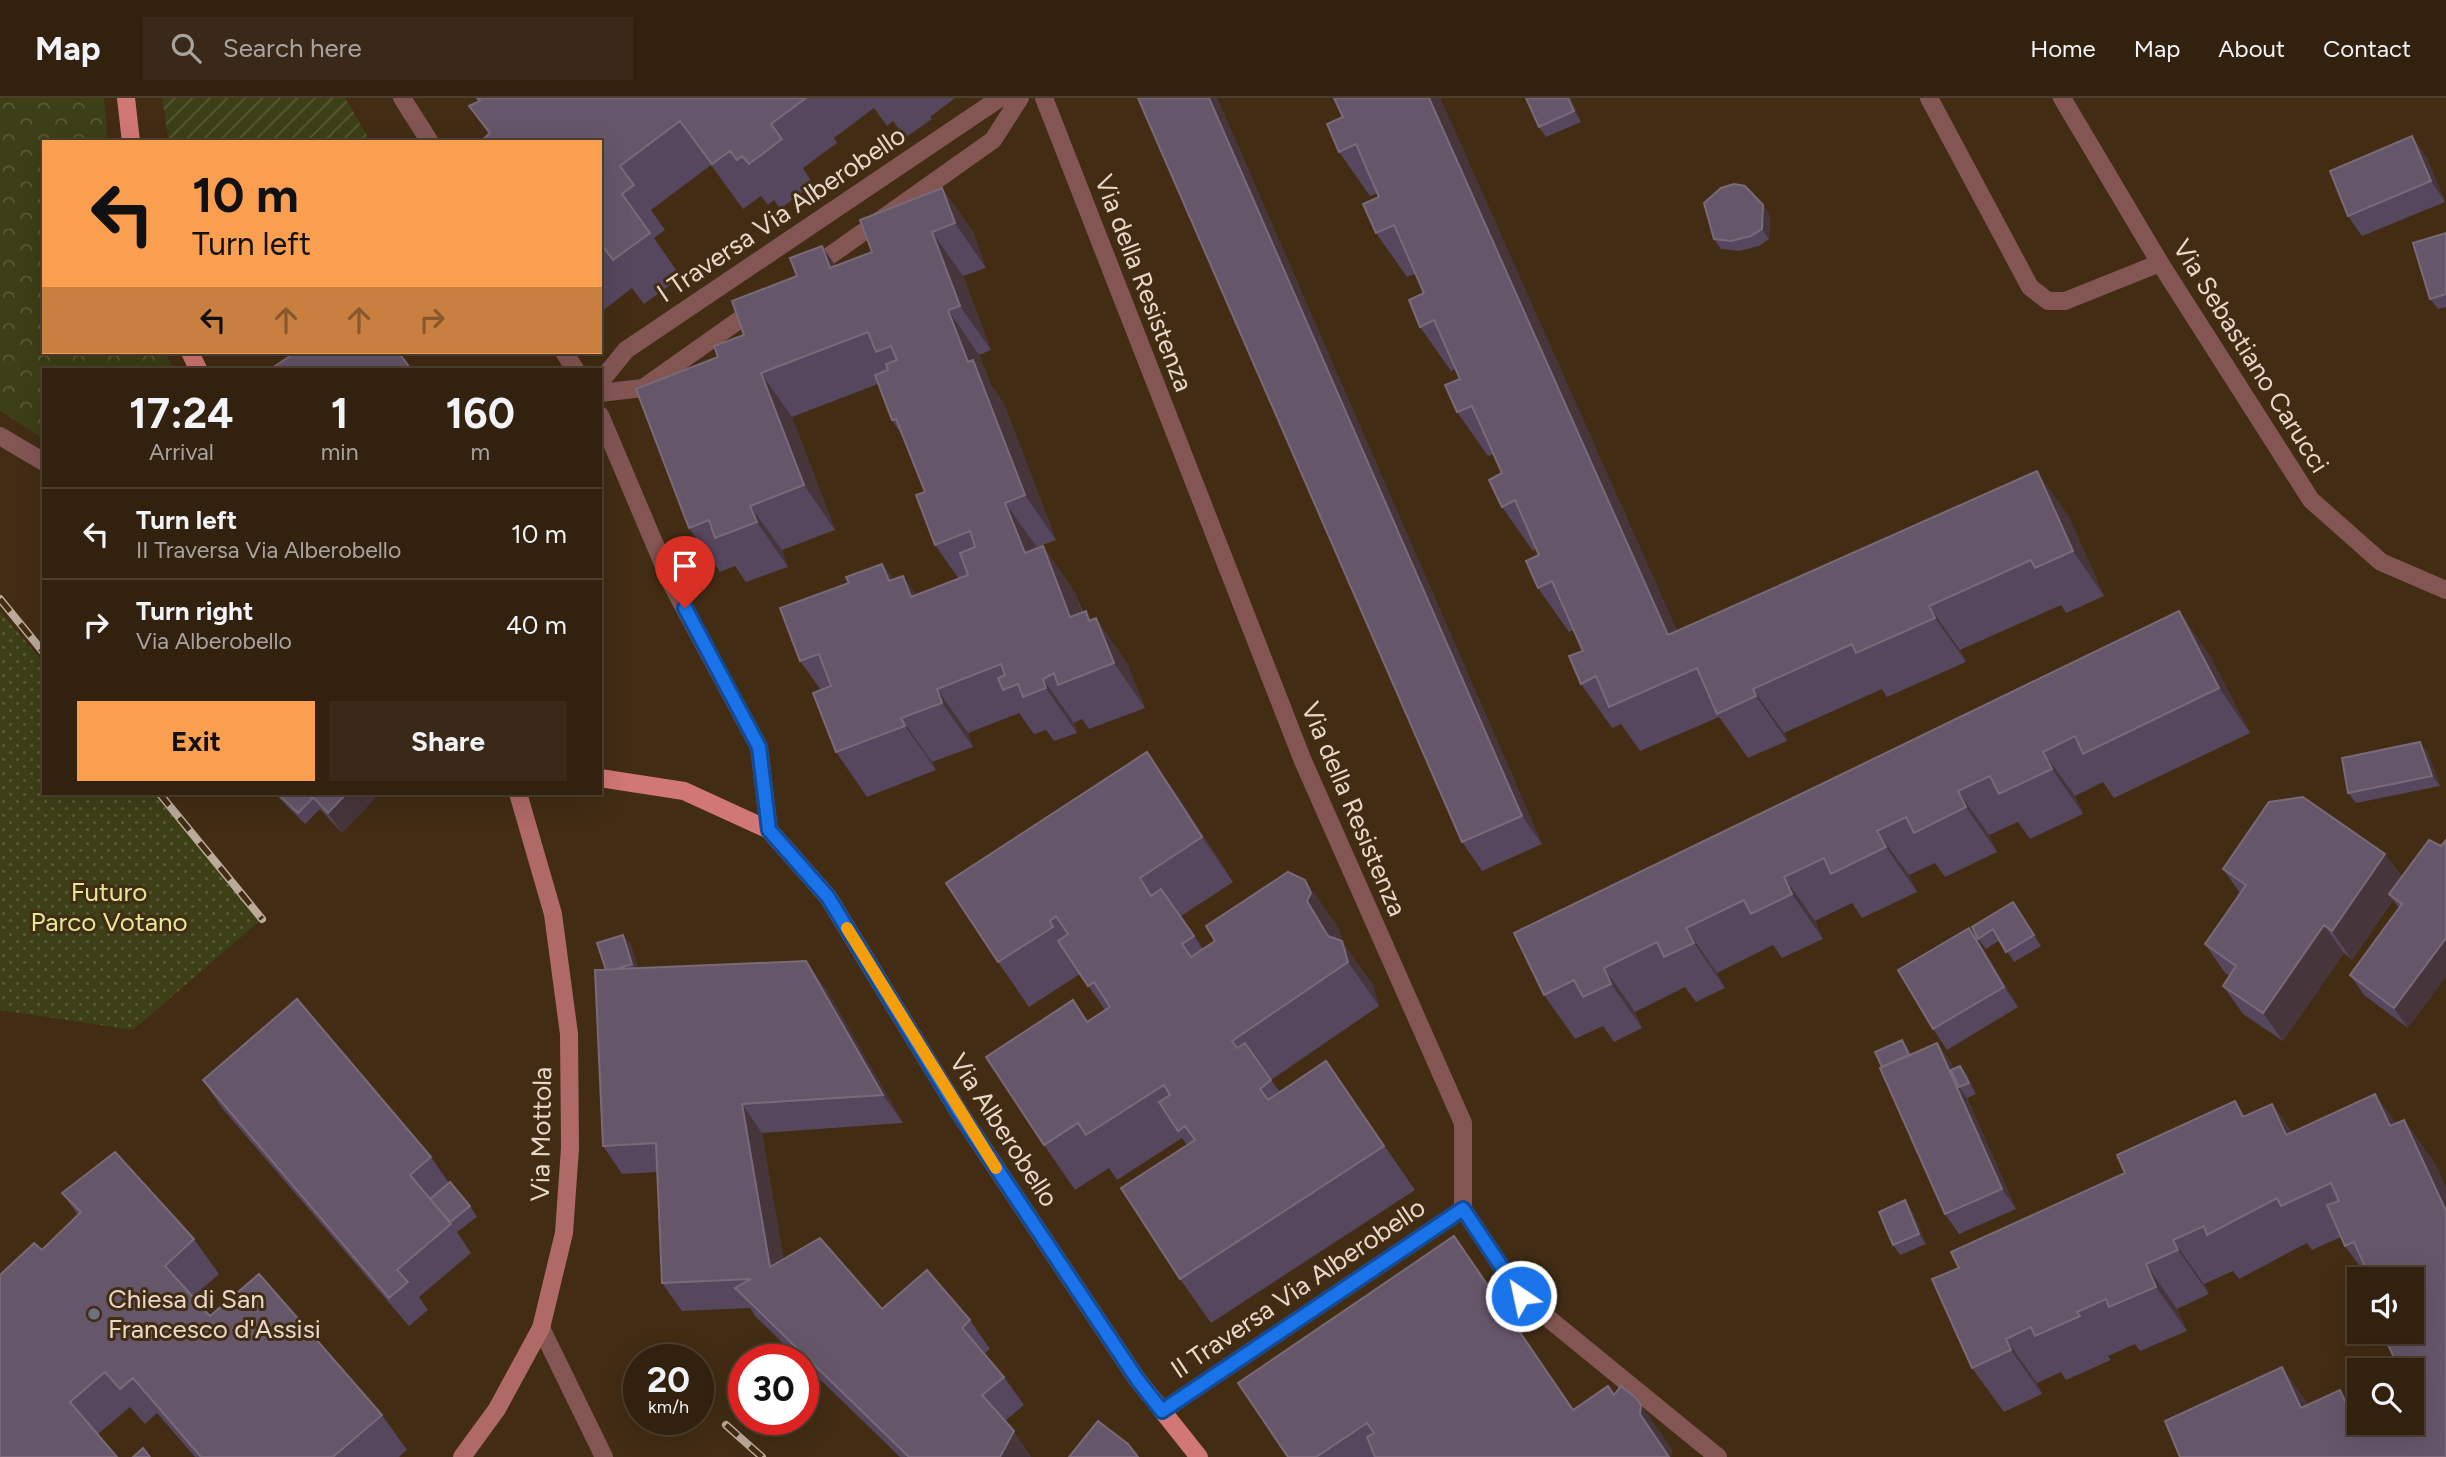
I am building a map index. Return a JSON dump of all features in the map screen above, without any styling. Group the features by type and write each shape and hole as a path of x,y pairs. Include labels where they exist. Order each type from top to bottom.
{"main road":[{"path":"126,98 131,140"},
{"name":"Via Alberobello","path":"602,778 684,791 769,830 828,897 959,1112 1137,1379 1199,1457"}],"street":[{"path":"402,98 429,140"},
{"name":"I Traversa Via Alberobello","path":"602,380 626,350 1000,98"},
{"path":"801,276 993,140 1020,98"},
{"name":"Via della Resistenza","path":"1044,98 1303,761 1462,1123 1463,1209"},
{"path":"1929,98 2030,287 2048,301 2064,301 2161,263"},
{"name":"Via Sebastiano Carucci","path":"2062,98 2161,263 2311,500 2381,562 2446,590"},
{"path":"602,393 643,388 767,300"},
{"path":"602,420 672,585 759,747 769,830"},
{"path":"0,436 42,461"},
{"name":"Via Mottola","path":"462,1457 497,1409 541,1328 564,1233 570,1148 569,1034 553,914 519,795"},
{"path":"1463,1209 1521,1296 1718,1457"},
{"name":"II Traversa Via Alberobello","path":"1162,1411 1463,1209"},
{"path":"541,1328 604,1457"}],"green space":[{"path":"0,98 104,98 108,140 42,140 42,354 167,354 173,368 42,368 42,438 0,411"},
{"path":"162,98 345,98 370,140 169,140"},
{"name":"Futuro Parco Votano","path":"0,611 42,661 42,795 157,795 262,919 133,1030 0,1010"}],"building":[{"path":"477,98 806,98 771,124 782,139 749,164 742,156 737,160 730,151 712,164 680,121 620,166 634,185 622,194 650,233 613,260 602,245 602,140 482,140 490,133 469,106 480,101"},
{"path":"1138,98 1209,98 1522,816 1462,842"},
{"path":"1334,98 1429,98 1668,635 2037,471 2073,551 2035,568 2031,560 1929,606 1935,618 1856,653 1852,644 1753,689 1756,696 1717,714 1697,668 1609,707 1596,676 1581,684 1569,656 1583,651 1552,581 1538,588 1526,561 1539,555 1515,500 1502,507 1489,480 1502,473 1472,406 1457,412 1445,385 1460,379 1434,320 1420,327 1409,300 1424,293 1394,225 1376,233 1363,204 1379,197 1356,144 1339,152 1327,124 1343,117"},
{"path":"1526,98 1568,98 1574,111 1539,127"},
{"path":"2412,136 2431,181 2348,216 2330,171"},
{"path":"1734,184 1745,186 1763,205 1762,229 1751,236 1731,241 1714,239 1704,203 1721,188"},
{"path":"942,188 955,223 932,232 960,306 948,310 968,362 973,360 1025,495 1005,503 1025,553 1043,546 1070,617 1086,611 1089,621 1096,618 1114,663 1058,685 1054,673 1043,679 1046,688 1023,697 1018,684 1003,690 998,678 1005,675 1001,664 937,689 942,703 901,718 905,726 836,752 813,693 831,686 819,654 800,661 780,608 849,583 846,577 882,564 889,581 903,576 911,597 968,575 960,553 975,547 970,531 935,545 916,495 925,492 875,375 888,370 886,364 897,360 891,346 876,352 868,332 761,373 804,485 750,506 757,522 715,538 709,520 689,528 636,389 718,357 714,346 744,335 732,301 797,276 790,258 822,246 830,268 872,252 860,220"},
{"path":"2446,233 2446,294 2430,299 2413,243"},
{"path":"293,354 400,354 410,368 276,368 275,366"},
{"path":"2179,611 2219,688 2083,754 2075,736 2043,752 2052,769 1999,794 1990,776 1958,791 1966,807 1914,833 1906,817 1877,831 1886,847 1831,874 1824,858 1784,877 1792,894 1751,914 1744,900 1686,928 1694,943 1664,957 1657,942 1604,968 1611,984 1583,997 1574,980 1544,995 1514,933"},
{"path":"2420,742 2432,776 2348,793 2342,758"},
{"path":"1147,752 1202,837 1140,878 1151,896 1161,889 1194,936 1182,944 1191,957 1215,941 1206,926 1288,872 1305,880 1311,893 1307,901 1328,936 1342,941 1348,962 1232,1041 1237,1048 1245,1043 1271,1080 1260,1089 1268,1100 1326,1061 1384,1146 1180,1279 1121,1188 1195,1140 1185,1126 1178,1131 1159,1102 1170,1095 1164,1085 1086,1135 1078,1123 1044,1145 986,1057 1073,1000 1087,1022 1110,1007 1094,982 1088,986 1058,941 1068,934 1056,916 1050,921 1053,927 998,962 946,883"},
{"path":"279,795 308,795 312,799 298,813"},
{"path":"311,795 345,795 328,813"},
{"path":"2303,797 2385,854 2332,931 2324,925 2263,1013 2223,986 2236,966 2205,944 2246,885 2223,869 2269,802"},
{"path":"2429,840 2441,846 2446,840 2446,938 2394,1008 2350,975 2402,904 2389,894"},
{"path":"2013,902 2034,935 2006,952 1993,929 1978,939 1972,927"},
{"path":"1969,928 2004,987 1933,1029 1898,970"},
{"path":"623,935 632,964 606,970 597,943"},
{"path":"806,961 883,1095 742,1104 770,1267 820,1238 882,1309 927,1270 970,1320 962,1328 1004,1377 982,1395 1014,1431 1000,1457 909,1457 819,1370 819,1344 793,1344 735,1288 751,1279 662,1283 656,1143 603,1146 595,970"},
{"path":"297,999 431,1157 410,1175 451,1224 397,1270 408,1282 389,1298 203,1080"},
{"path":"1902,1040 1909,1055 1882,1067 1875,1052"},
{"path":"1937,1043 2002,1189 1945,1214 1880,1068"},
{"path":"1960,1066 1969,1083 1959,1087 1951,1070"},
{"path":"2375,1094 2390,1126 2404,1120 2446,1211 2446,1457 2180,1457 2165,1421 2282,1367 2301,1408 2340,1390 2347,1406 2347,1435 2424,1435 2424,1358 2394,1358 2388,1344 2424,1344 2424,1267 2365,1267 2354,1242 2345,1246 2327,1205 2339,1201 2331,1183 2281,1206 2277,1198 2207,1235 2204,1226 2173,1240 2178,1250 2146,1264 2156,1287 2109,1307 2106,1299 2077,1312 2080,1316 2035,1336 2031,1327 2006,1339 2011,1350 1972,1368 1932,1279 1959,1268 1951,1252 2125,1173 2117,1155 2235,1101 2243,1117 2272,1104 2286,1135"},
{"path":"115,1152 194,1239 165,1266 210,1316 259,1274 382,1415 333,1457 201,1457 133,1378 120,1389 105,1372 70,1402 117,1457 0,1457 0,1275 34,1243 42,1250 81,1212 62,1193"},
{"path":"450,1182 470,1206 450,1222 430,1199"},
{"path":"1905,1200 1919,1234 1893,1245 1879,1212"},
{"path":"1454,1236 1573,1410 1608,1386 1614,1395 1621,1386 1641,1405 1640,1414 1669,1457 1375,1457 1367,1437 1374,1433 1367,1423 1316,1457 1288,1457 1238,1383"},
{"path":"1098,1421 1128,1444 1138,1457 1069,1457"},
{"path":"143,1448 150,1457 133,1457"}],"railway":[{"path":"0,599 42,651"},
{"path":"161,795 262,919"},
{"path":"726,1425 762,1457"}],"slow traffic":[{"path":"847,928 996,1168"}],"place":[{"name":"Chiesa di San Francesco d'Assisi","path":"94,1314"}],"route":[{"path":"685,608 759,747 769,830 828,897 959,1112 1137,1379 1162,1411 1463,1209 1521,1296"}]}
